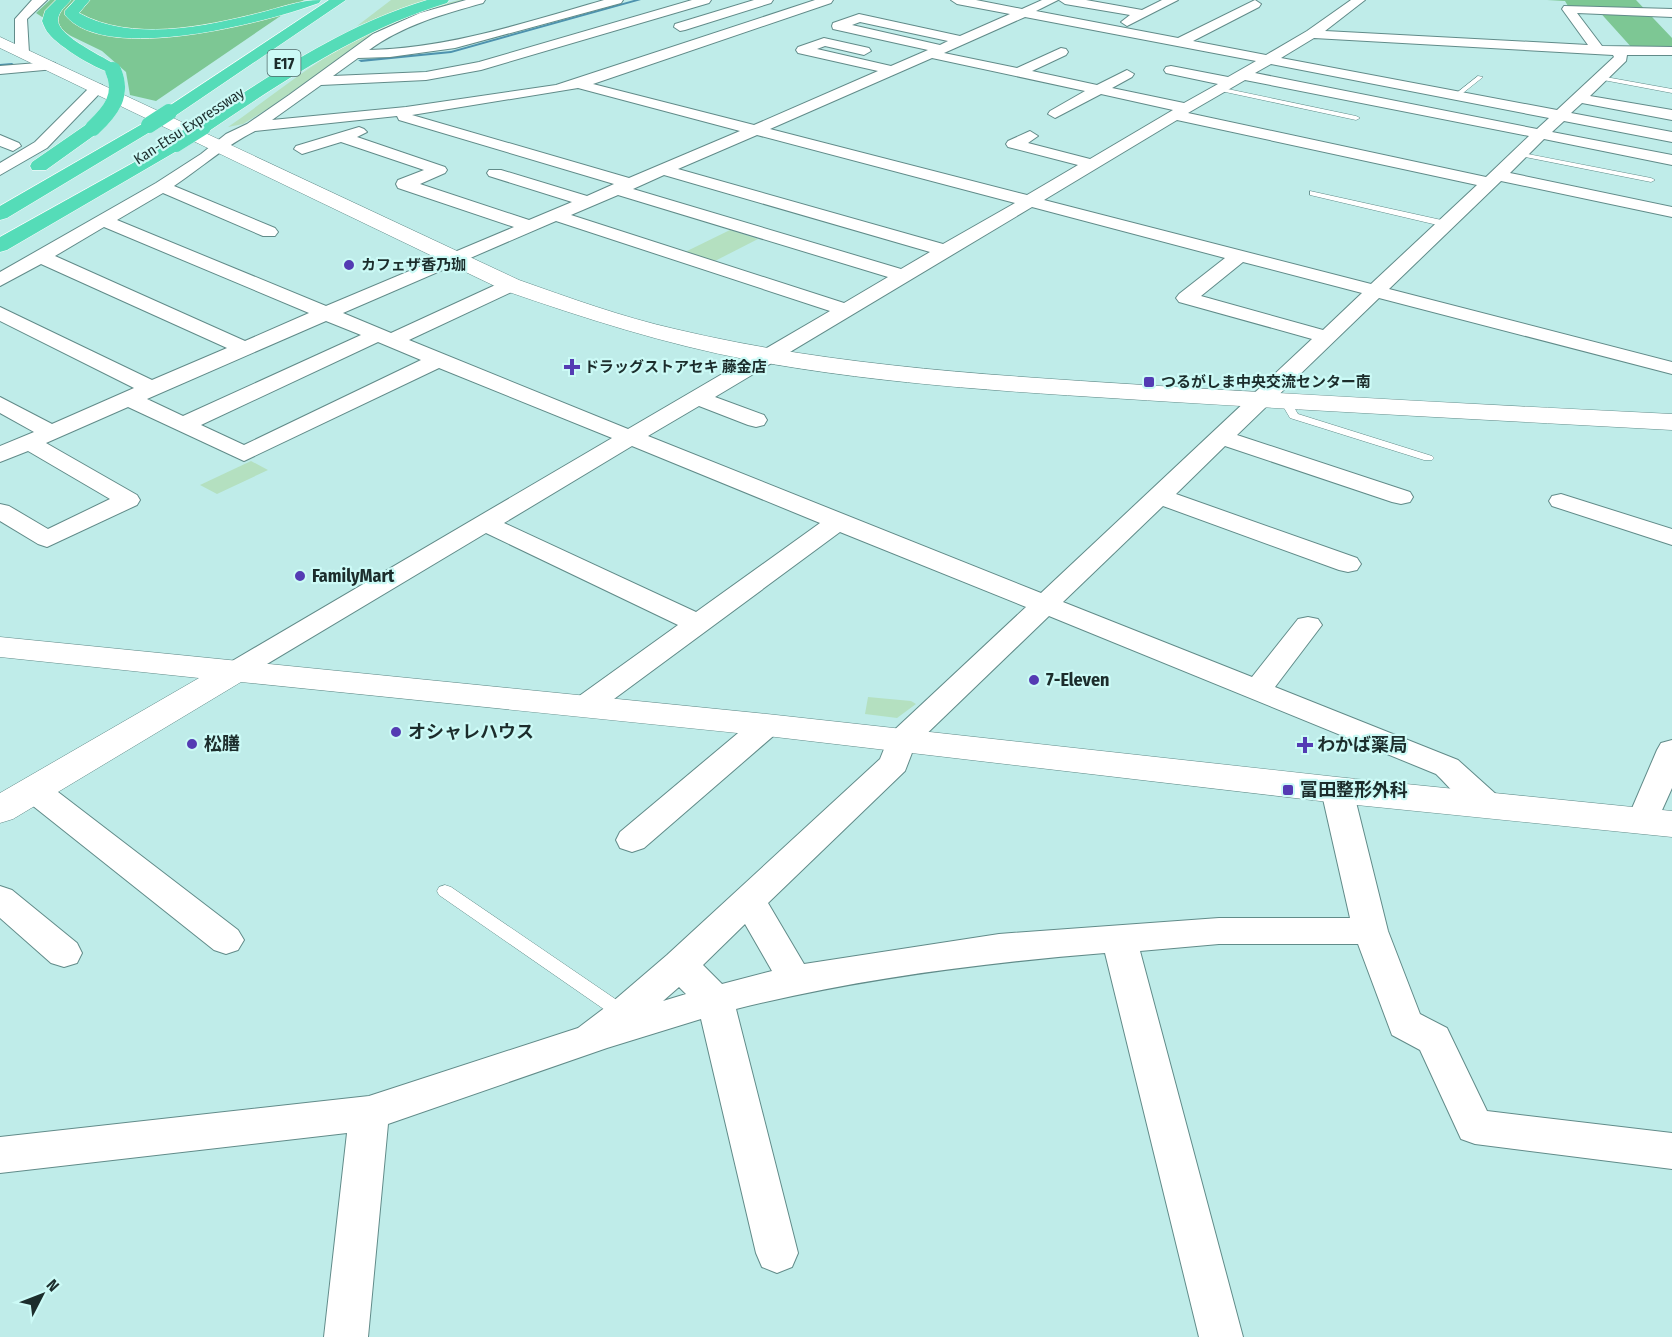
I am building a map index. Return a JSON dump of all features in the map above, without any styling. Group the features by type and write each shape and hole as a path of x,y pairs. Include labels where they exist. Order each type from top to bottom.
{"highway":[{"path":"5,178 93,128 112,109 116,100 119,84 113,70 52,30 48,18 51,11 64,0"},
{"path":"83,0 72,11 72,15 84,24 122,31 160,33 239,23 274,15 314,0"},
{"name":"Kan-Etsu Expressway","path":"0,214 149,125 339,0"},
{"path":"0,245 82,200 199,125 357,32 396,15 442,0"},
{"name":"Kan-Etsu Expressway","path":"199,125 346,20"}],"street":[{"path":"35,59 21,19 34,4 41,0"},
{"path":"0,280 162,187 231,137 252,127 378,38 400,26 440,10 479,0"},
{"path":"356,54 417,52 454,46 617,0"},
{"path":"319,81 391,79 446,73 481,66 705,0"},
{"path":"667,31 766,0"},
{"path":"802,0 823,2"},
{"path":"0,455 244,348 626,187 1052,0"},
{"path":"1065,0 1143,14"},
{"path":"1112,30 1172,0"},
{"path":"0,810 1186,108 1227,88 1312,34 1359,0"},
{"path":"252,127 405,114 578,84 823,2"},
{"path":"1179,43 1255,4"},
{"path":"688,5 761,23"},
{"path":"957,7 981,5 1672,137"},
{"path":"1662,64 1613,53 1568,9 1672,13"},
{"path":"961,40 859,18 838,26 1018,73 1499,168 1672,212"},
{"path":"0,33 23,29"},
{"path":"1312,34 1613,53 1672,51"},
{"path":"0,42 511,285 592,315 644,330 768,357 882,373 986,383 1672,422"},
{"path":"891,70 803,50 824,42 910,61"},
{"path":"553,45 580,52"},
{"path":"1018,73 1061,52"},
{"path":"591,1039 624,1014 680,965 894,764 901,741 1446,224 1499,168 1540,135 1600,78 1613,53"},
{"path":"0,62 35,59"},
{"path":"0,70 35,59"},
{"path":"609,60 630,66"},
{"path":"1171,70 1227,88 1540,135 1672,160"},
{"path":"1056,114 1127,74"},
{"path":"578,84 1672,368"},
{"path":"5,178 97,88"},
{"path":"1579,98 1672,115"},
{"path":"302,149 405,114 905,276"},
{"path":"1030,136 1014,144 1092,164"},
{"path":"341,137 439,170 404,184 532,227"},
{"path":"4,144 41,145"},
{"path":"663,170 946,251"},
{"path":"495,173 589,202"},
{"path":"162,187 269,232"},
{"path":"557,216 847,310"},
{"path":"102,220 438,360 840,520 1447,767 1487,804"},
{"path":"1239,256 1186,298 1326,337"},
{"path":"41,257 244,348"},
{"path":"182,425 511,285"},
{"path":"0,314 151,388"},
{"path":"128,398 244,454 438,360"},
{"path":"698,398 756,420"},
{"path":"0,404 51,432"},
{"path":"1220,437 1401,497"},
{"path":"0,511 47,539 128,500 28,442"},
{"path":"1158,496 1348,564"},
{"path":"1561,501 1672,537"},
{"path":"585,706 840,520"},
{"path":"484,522 699,624"},
{"path":"1257,690 1308,626"},
{"path":"0,647 767,725 1337,790 1657,822 1672,750"},
{"path":"632,840 767,725"},
{"path":"34,790 226,940"},
{"path":"1337,790 1371,931 1405,1024 1434,1039 1475,1126 1672,1151"},
{"path":"0,899 64,953"},
{"path":"749,900 795,980"},
{"path":"0,1155 369,1113 715,1000 795,980 999,948 1219,931 1371,931"},
{"path":"1119,939 1221,1337"},
{"path":"680,965 715,1000 777,1253"},
{"path":"346,1337 369,1113"}],"lane":[{"path":"1456,96 1480,77"},
{"path":"1600,78 1672,91"},
{"path":"1227,88 1356,118"},
{"path":"1499,168 1651,180"},
{"path":"1313,193 1446,224"},
{"path":"1285,401 1294,416 1428,458"},
{"path":"445,891 624,1014"}],"green space":[{"path":"50,0 304,0 156,101 130,95 126,72 102,51 71,36 36,13"},
{"path":"391,0 429,0 357,26"},
{"path":"459,0 471,0 416,16 375,34 272,106 243,124 228,127 350,42 402,18"},
{"path":"1547,0 1636,0 1672,38 1672,48 1633,49 1596,8 1568,6 1565,1"},
{"path":"730,230 758,239 713,262 685,252"},
{"path":"251,461 268,470 217,494 200,485"},
{"path":"868,697 911,701 916,704 897,718 865,714"}],"waterway":[{"path":"361,60 451,52 639,0"},
{"path":"0,66 12,65"}],"place":[{"name":"カフェザ香乃珈","path":"349,265"},
{"name":"ドラッグストアセキ 藤金店","path":"572,367"},
{"name":"つるがしま中央交流センター南","path":"1149,382"},
{"name":"FamilyMart","path":"300,576"},
{"name":"7-Eleven","path":"1034,680"},
{"name":"オシャレハウス","path":"396,732"},
{"name":"松膳","path":"192,744"},
{"name":"わかば薬局","path":"1305,745"},
{"name":"冨田整形外科","path":"1288,790"}]}
